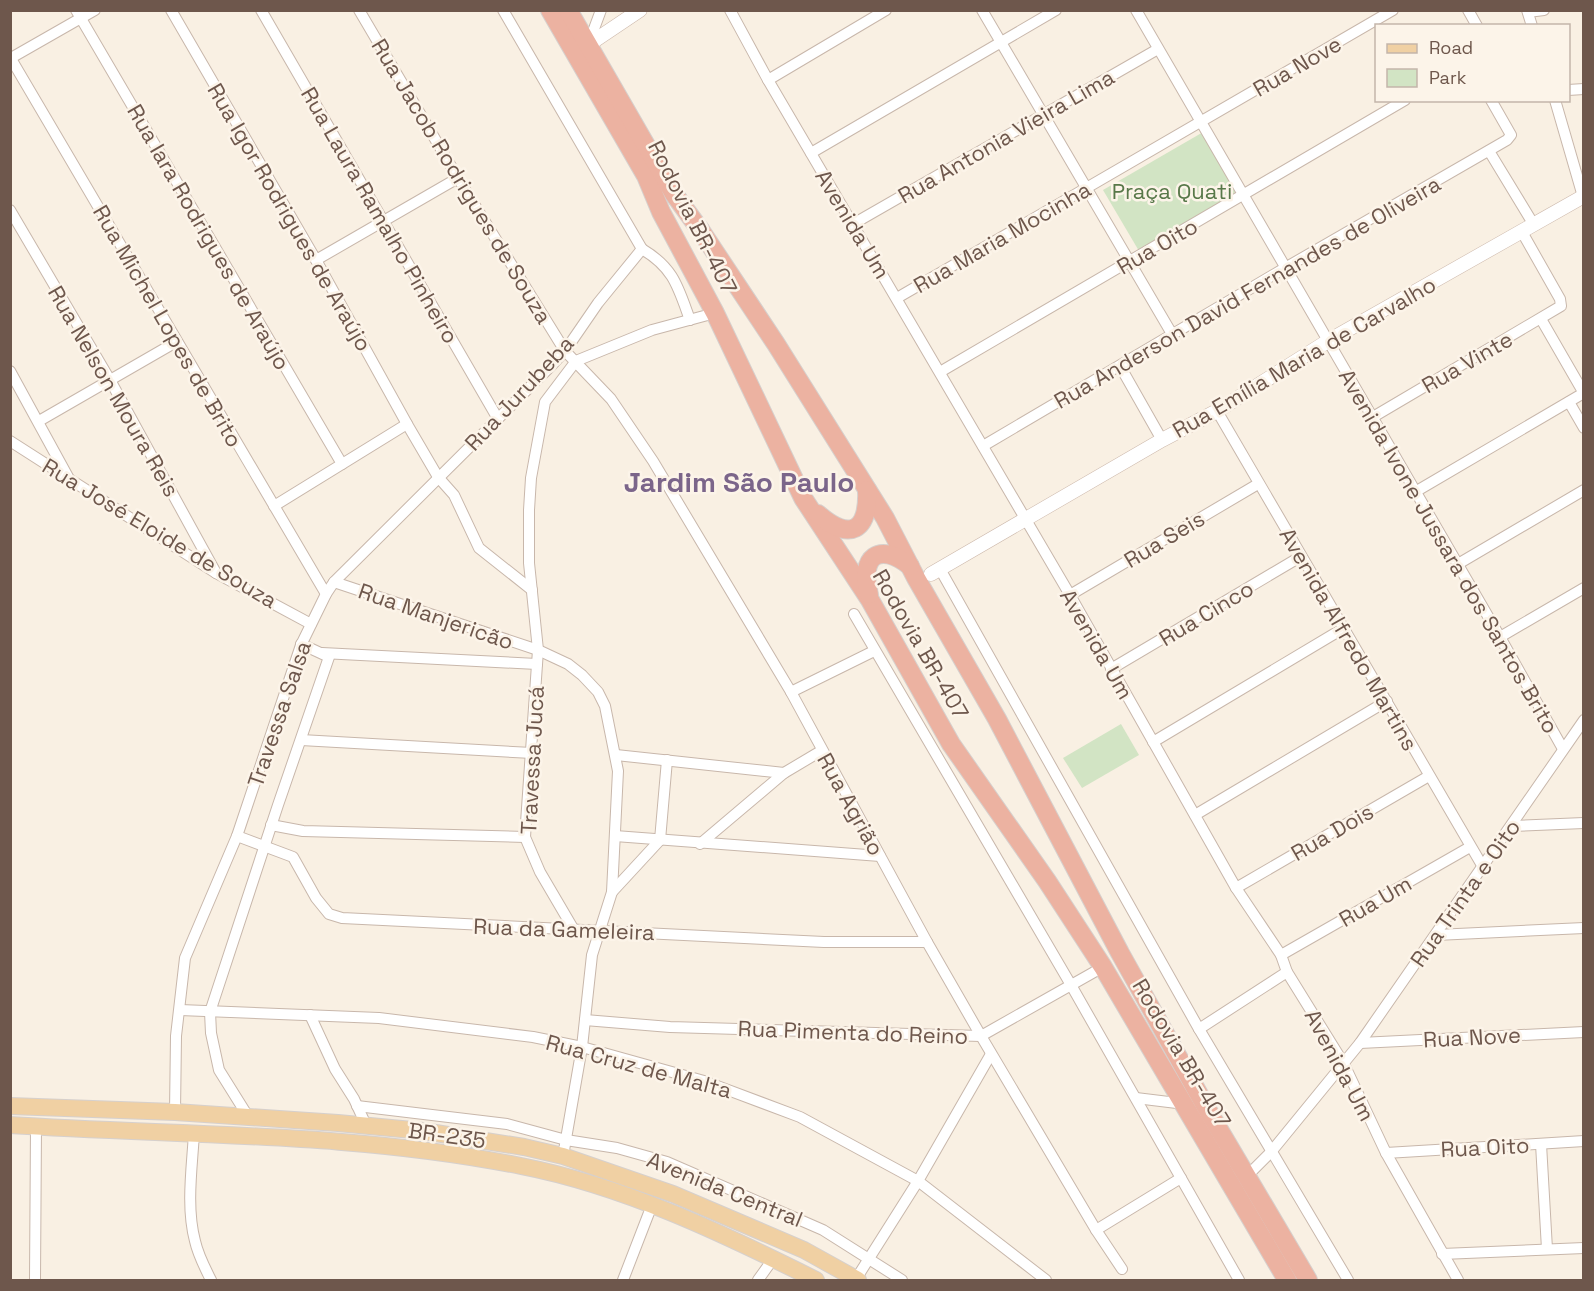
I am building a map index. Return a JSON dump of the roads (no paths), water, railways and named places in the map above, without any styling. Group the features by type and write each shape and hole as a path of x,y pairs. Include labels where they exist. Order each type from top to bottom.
{"highway":[{"name":"Rodovia BR-407","path":"550,10 646,176 661,212 715,313 802,498 870,600 951,744 1047,881 1103,967 1287,1281"},
{"name":"Rodovia BR-407","path":"567,10 674,194 771,335 890,526 997,718 1120,953 1308,1281"},
{"path":"802,498 828,524 835,528 850,529 863,521 868,507 867,490"},
{"path":"870,600 866,572 868,563 876,555 892,554 911,567"}],"main road":[{"name":"BR-235","path":"10,1106 175,1112 366,1125 423,1131 524,1147 565,1148 625,1176 752,1226 804,1250 857,1280"},
{"name":"BR-235","path":"10,1125 351,1143 521,1166 564,1176 652,1205 773,1259 816,1281"},
{"path":"521,1166 524,1147"}],"street":[{"path":"11,58 79,14 95,10"},
{"name":"Rua Igor Rodrigues de Araújo","path":"171,10 316,260 407,424 438,477 454,495 479,548 532,590"},
{"name":"Rua Laura Ramalho Pinheiro","path":"261,10 498,419"},
{"name":"Rua Jacob Rodrigues de Souza","path":"359,10 458,178 565,351"},
{"path":"503,10 642,249 658,258 674,277 690,320"},
{"path":"588,45 601,10"},
{"path":"588,45 640,10"},
{"name":"Avenida Um","path":"730,10 768,80 1070,595 1236,888 1281,955 1287,972 1344,1064 1386,1154 1458,1281"},
{"path":"768,80 886,10"},
{"path":"982,10 1172,334"},
{"path":"811,153 1056,10"},
{"name":"Avenida Ivone Jussara dos Santos Brito","path":"1136,10 1563,749"},
{"name":"Rua Nove","path":"1200,122 1393,10"},
{"path":"1468,10 1476,24"},
{"path":"1527,11 1544,10"},
{"name":"Rua Iara Rodrigues de Araújo","path":"79,14 342,464"},
{"name":"Rua Antonia Vieira Lima","path":"853,224 1158,49"},
{"name":"Rua Michel Lopes de Brito","path":"11,58 326,594"},
{"name":"Rua Oito","path":"940,372 1402,102"},
{"name":"Rua Anderson David Fernandes de Oliveira","path":"983,446 1510,138 1510,133 1492,102"},
{"path":"1556,102 1583,197"},
{"name":"Rua Maria Mocinha","path":"897,298 1200,122"},
{"path":"1489,151 1528,229"},
{"path":"316,260 458,178"},
{"name":"Rua Emília Maria de Carvalho","path":"935,572 1216,411 1328,341 1583,197"},
{"name":"Rua Nelson Moura Reis","path":"10,210 110,380 216,573"},
{"name":"Rua Vinte","path":"1373,417 1561,306 1560,299 1528,229"},
{"name":"Rua Jurubeba","path":"326,594 334,582 565,351 580,326 642,249"},
{"path":"576,361 631,338 715,313"},
{"path":"1415,492 1582,394 1582,390 1541,319"},
{"path":"39,421 176,342"},
{"name":"Rua Agrião","path":"565,351 611,399 653,461 791,692 821,751 981,1036 1096,1230 1122,1269"},
{"name":"Travessa Jucá","path":"574,930 540,872 525,837 538,650 529,563 529,510 538,434 545,402 576,361"},
{"path":"1120,366 1162,440"},
{"path":"10,371 68,477"},
{"path":"1569,402 1584,428"},
{"name":"Avenida Alfredo Martins","path":"1216,411 1483,867"},
{"path":"274,506 407,424"},
{"name":"Rua José Eloide de Souza","path":"10,441 216,573 311,624"},
{"name":"Rua Seis","path":"1070,595 1258,483"},
{"path":"1458,564 1584,490"},
{"name":"Rua Cinco","path":"1111,669 1300,557"},
{"path":"935,572 1199,1029 1348,1281"},
{"name":"Rua Manjericão","path":"334,582 538,650 568,664 598,692 605,706 616,755 618,792 612,892"},
{"path":"1500,637 1584,588"},
{"name":"Travessa Salsa","path":"237,836 301,644 326,594"},
{"path":"854,614 1071,985 1239,1281"},
{"path":"1153,742 1344,628"},
{"path":"301,644 325,655 537,664"},
{"path":"791,692 874,651"},
{"name":"Travessa Salsa","path":"210,1012 301,740 325,655"},
{"path":"1195,815 1387,701"},
{"name":"Rua Trinta e Oito","path":"1247,1176 1271,1152 1360,1043 1584,720"},
{"path":"301,740 532,753"},
{"path":"700,844 784,773 821,751"},
{"path":"616,755 784,773"},
{"path":"565,1148 582,1047 592,955 612,892 660,840 667,760"},
{"name":"Rua Dois","path":"1236,888 1429,776"},
{"path":"1511,826 1584,823"},
{"path":"271,825 303,831 525,837"},
{"path":"175,1112 176,1036 185,958 237,836"},
{"name":"Rua da Gameleira","path":"237,836 293,857 316,898 329,914 342,918 824,942 927,942"},
{"path":"615,836 880,856"},
{"name":"Rua Um","path":"1281,955 1470,847"},
{"path":"1436,935 1584,928"},
{"name":"Rua Pimenta do Reino","path":"585,1020 670,1027 981,1036 1103,967"},
{"path":"1199,1029 1287,972"},
{"name":"Rua Cruz de Malta","path":"180,1010 379,1018 533,1037 582,1047 704,1080 800,1118 918,1181 1046,1281"},
{"path":"210,1012 211,1034 219,1070 249,1118"},
{"path":"310,1015 335,1069 366,1125"},
{"name":"Rua Nove","path":"1360,1043 1584,1032"},
{"path":"857,1280 992,1054"},
{"path":"1136,1098 1185,1104"},
{"name":"Avenida Central","path":"357,1106 507,1124 565,1148 617,1148 667,1162 823,1230 902,1281"},
{"path":"34,1281 36,1127"},
{"path":"194,1133 192,1229 195,1244 211,1281"},
{"name":"Rua Oito","path":"1386,1154 1584,1141"},
{"path":"1541,1144 1547,1249"},
{"path":"1096,1230 1181,1178"},
{"path":"623,1281 652,1205"},
{"path":"1442,1254 1584,1248"},
{"path":"758,1281 773,1259"}],"district":[{"name":"Jardim São Paulo","path":"739,482"}],"park label":[{"name":"Praça Quati","path":"1172,191"}]}
